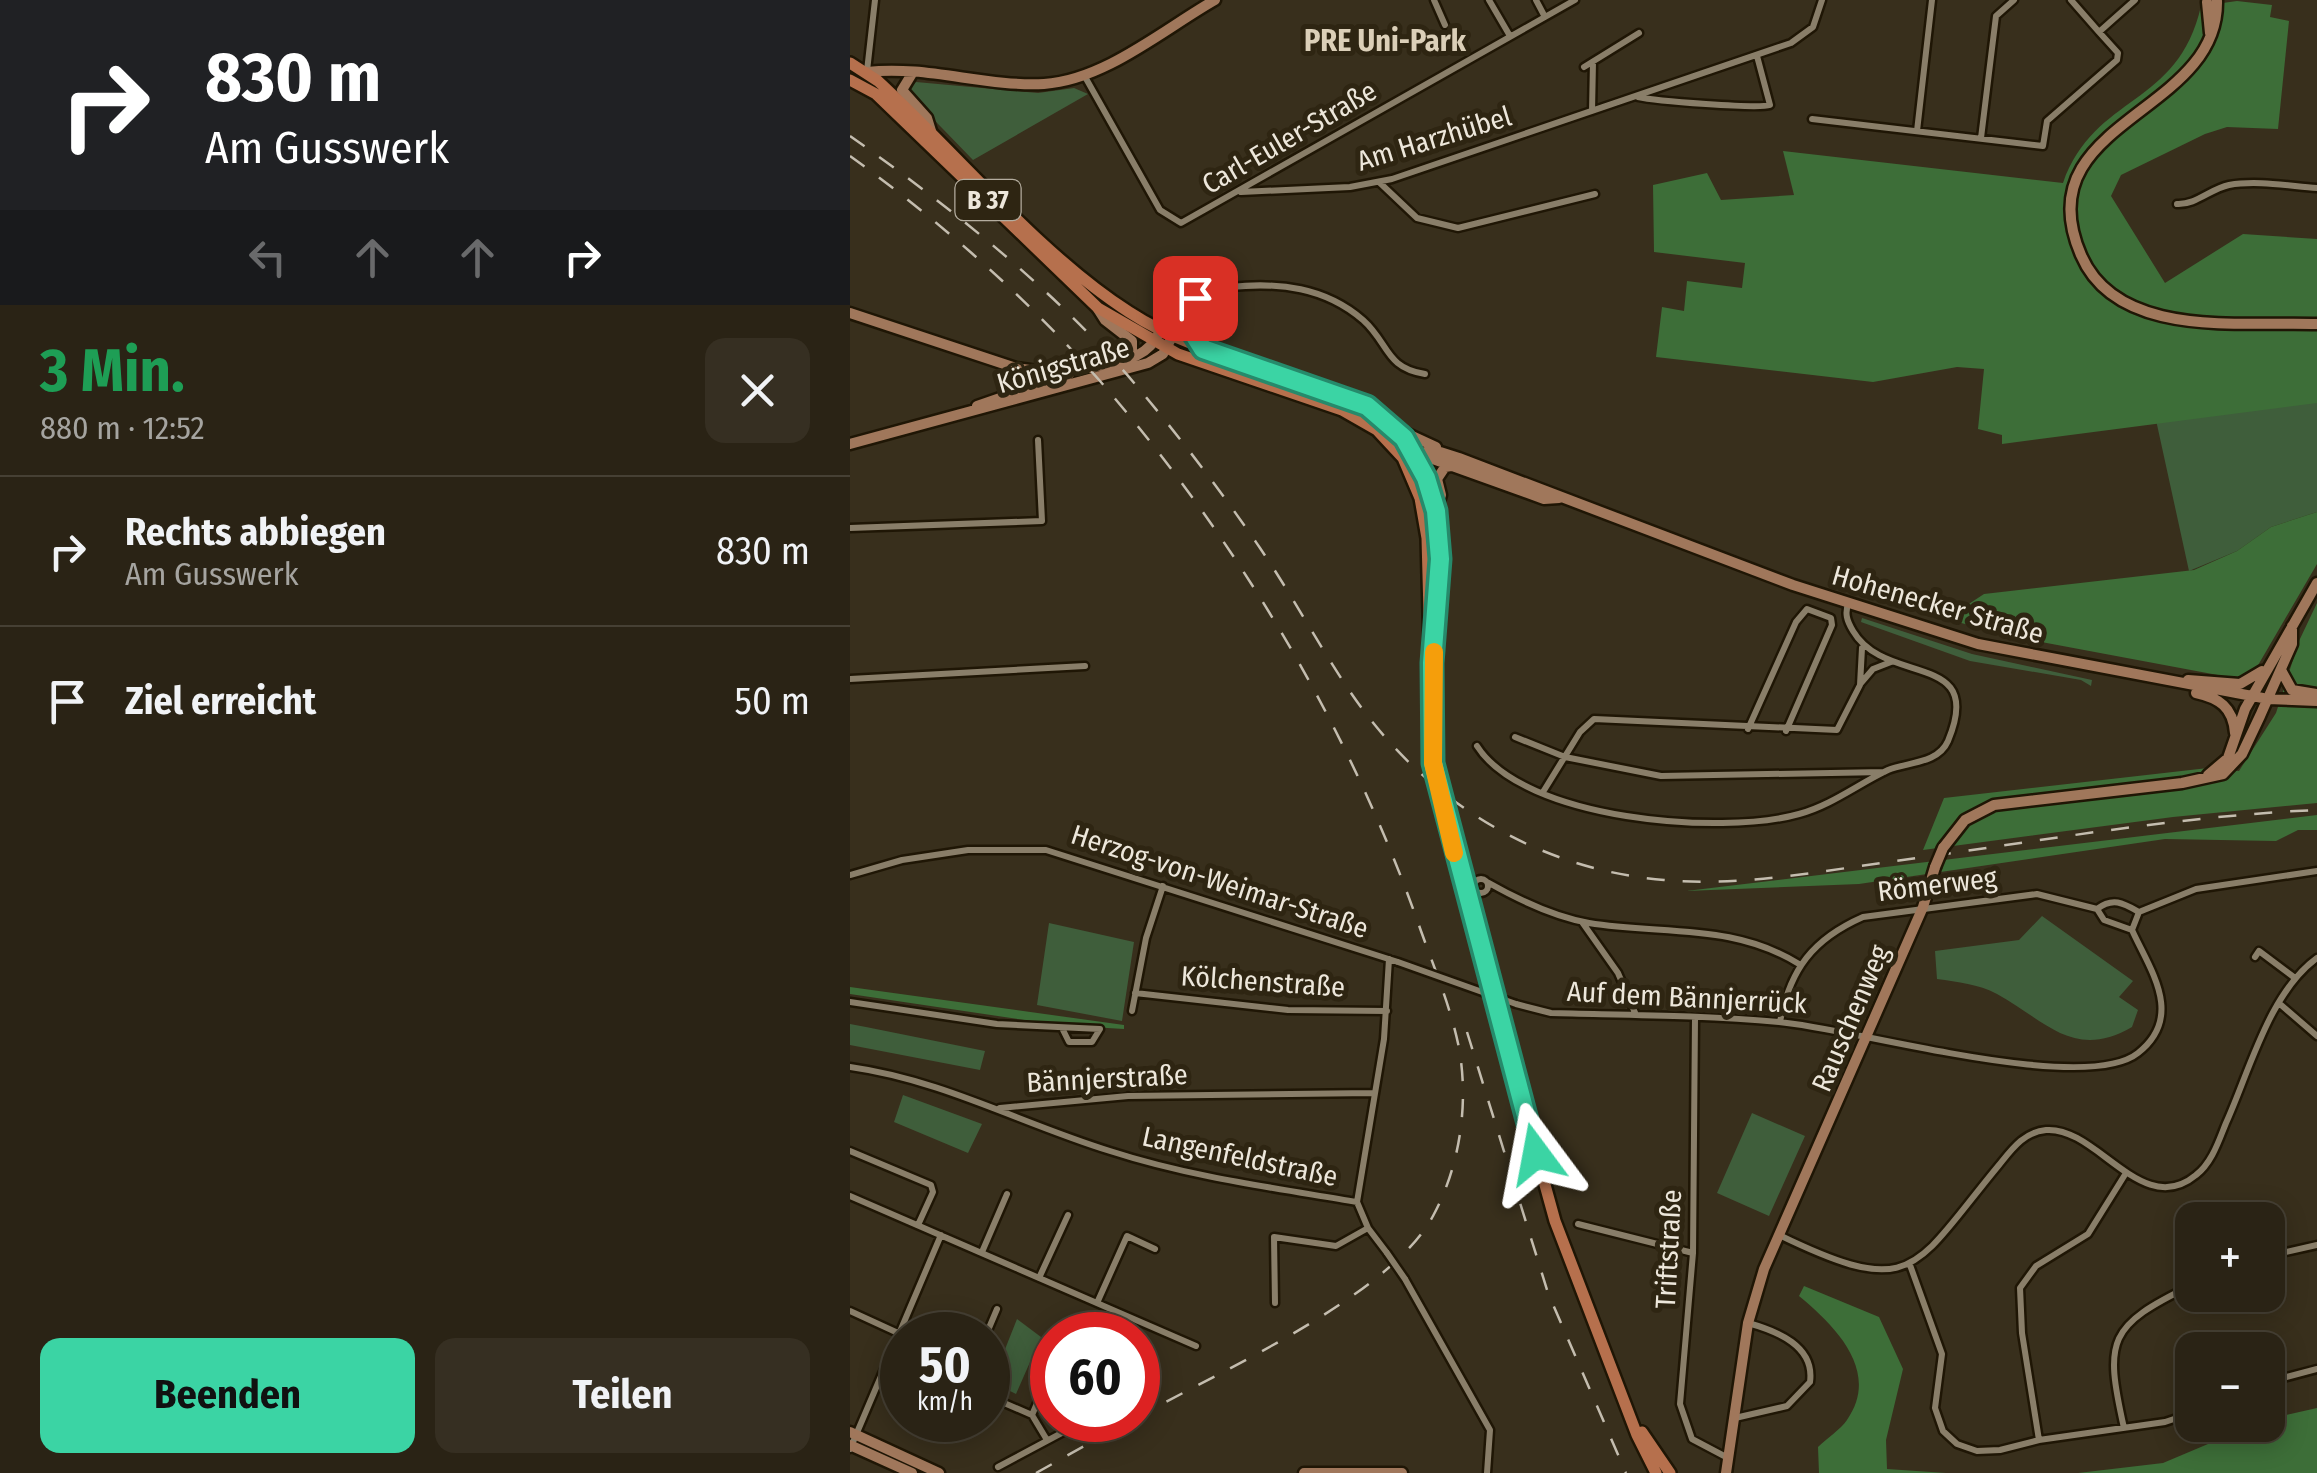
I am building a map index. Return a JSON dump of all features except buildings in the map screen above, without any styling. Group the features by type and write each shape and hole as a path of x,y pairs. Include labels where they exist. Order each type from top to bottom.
{"main road":[{"path":"850,71 913,72 1045,84 1084,75 1216,0"},
{"path":"2211,1 2210,39 2182,79 2118,125 2093,149 2074,190 2072,223 2079,251 2098,282 2144,312 2174,318 2317,324"},
{"name":"B 37","path":"850,63 867,72 931,131 1085,280 1163,340 1203,349 1352,398 1396,429 1436,511 1440,559 1432,663"},
{"path":"867,72 876,94"},
{"path":"913,72 902,90 927,118 931,131"},
{"name":"B 37","path":"850,80 876,94 1098,308 1163,340 1342,410 1408,456 1424,516 1433,763 1447,830 1555,1221 1656,1473"},
{"path":"1098,308 1105,320 1132,341 1132,351 1124,360"},
{"path":"850,313 1016,368 1044,372 1096,366"},
{"name":"Königstraße","path":"1031,392 1096,366 1124,360 1163,340"},
{"name":"Königstraße","path":"850,444 1074,380 1148,364 1163,340"},
{"path":"1016,368 1031,392"},
{"name":"Hohenecker Straße","path":"1396,429 1457,462"},
{"name":"Hohenecker Straße","path":"1408,456 1434,450 1457,462 1793,585 1978,644 2268,699 2317,698"},
{"path":"1436,511 1441,495 1437,479 1444,468 1457,462"},
{"path":"2203,778 2221,766 2236,743 2252,696 2292,644 2292,626 2317,582"},
{"path":"2172,682 2205,678 2240,684 2277,665"},
{"path":"2277,665 2289,688 2317,698"},
{"name":"Rauschenweg","path":"1726,1473 1748,1324 1778,1235 1923,907 1943,848 1965,820 1994,805 2203,778 2232,766 2268,699 2277,665"},
{"path":"2172,682 2218,698 2236,726 2236,743"},
{"name":"B 37","path":"1629,1412 1670,1473"},
{"path":"851,1442 912,1473"},
{"path":"851,1442 940,1473"},
{"path":"1304,1473 1402,1473"}],"street":[{"path":"867,72 875,0"},
{"path":"1434,0 1445,24"},
{"path":"1490,0 1510,36"},
{"path":"1536,0 1545,17"},
{"name":"Carl-Euler-Straße","path":"1084,75 1168,218 1189,221 1575,0"},
{"name":"Am Harzhübel","path":"1240,192 1268,194 1379,182 1637,97 1804,36 1818,17 1822,0"},
{"path":"1917,131 1932,0"},
{"path":"1981,138 1996,16 2014,0"},
{"path":"1812,118 2042,146 2047,121 2117,60 2118,53 2072,0"},
{"path":"2099,32 2135,0"},
{"path":"1584,66 1639,34"},
{"name":"Am Harzhübel","path":"1637,97 1735,102 1759,108 1770,104 1757,56"},
{"path":"1592,111 1593,61"},
{"path":"1379,182 1417,218 1458,228 1595,194"},
{"path":"2177,204 2187,204 2223,186 2243,183 2317,188"},
{"path":"1163,340 1184,299 1204,290 1271,284 1316,292 1364,321 1402,369 1425,374"},
{"path":"1163,340 1204,290"},
{"path":"1188,308 1186,322 1203,349"},
{"path":"850,528 1042,521 1038,440"},
{"path":"1477,746 1494,769 1543,792 1638,817 1742,823 1819,808 1885,772 1942,750 1956,705 1954,686 1948,682 1892,662 1862,646 1847,620 1850,601"},
{"path":"1748,729 1796,622 1807,609 1813,608 1831,618 1832,625 1786,731"},
{"path":"1860,684 1862,646"},
{"path":"1543,792 1564,756 1594,719 1786,731 1837,730 1860,684 1874,669 1892,662"},
{"path":"850,678 1085,666"},
{"path":"1516,738 1564,756 1661,776 1885,772"},
{"name":"Herzog-von-Weimar-Straße","path":"850,875 937,854 1022,848 1081,858 1398,962"},
{"path":"2139,912 2132,930 2104,920 2097,909 2108,901 2139,912 2196,890 2317,871"},
{"path":"1489,883 1581,921 1724,934 1770,946 1800,964"},
{"name":"Kölchenstraße","path":"1132,1011 1163,886"},
{"name":"Römerweg","path":"1780,1022 1786,992 1800,964 1819,943 1852,922 1885,911 2037,894 2097,909"},
{"path":"1581,921 1618,973 1636,1015"},
{"name":"Auf dem Bännjerrück","path":"1398,962 1550,1013 1780,1022 1864,1034 1938,1054 2078,1067 2130,1058 2154,1036 2163,998 2132,930"},
{"path":"2255,957 2259,951 2295,978"},
{"path":"1778,1235 1864,1270 1910,1266 2016,1144 2036,1132 2066,1134 2126,1173 2165,1185 2187,1181 2204,1168 2295,978 2317,958"},
{"name":"Langenfeldstraße","path":"998,1108 1110,1152 1212,1176 1357,1202 1387,1011 1389,959"},
{"name":"Kölchenstraße","path":"1135,993 1288,1010 1387,1011"},
{"path":"850,1002 1063,1030 1100,1029 1092,1042 1069,1042 1063,1030"},
{"path":"2280,1004 2317,1036"},
{"name":"Triftstraße","path":"1695,1018 1692,1253 1680,1404 1692,1440 1728,1458"},
{"name":"Bännjerstraße","path":"850,1068 918,1081 998,1108 1128,1096 1373,1093"},
{"path":"850,1151 931,1185 933,1192 918,1225"},
{"path":"2039,1440 2022,1332 2020,1288 2036,1266 2088,1234 2126,1173"},
{"path":"982,1252 1007,1194"},
{"path":"850,1196 1196,1346"},
{"path":"1357,1202 1368,1228 1405,1279 1490,1430 1487,1473"},
{"path":"1039,1278 1068,1215"},
{"path":"1578,1224 1692,1253"},
{"path":"1274,1304 1274,1237 1336,1246 1368,1228"},
{"path":"907,1312 941,1235"},
{"path":"1097,1303 1127,1236 1156,1248"},
{"path":"2285,1252 2317,1245"},
{"path":"1910,1266 1942,1354 1935,1408 1942,1430 1957,1444 1978,1451 2175,1417"},
{"path":"2124,1428 2110,1368 2116,1340 2138,1316 2175,1295"},
{"path":"995,1312 997,1308"},
{"path":"850,1311 880,1325"},
{"path":"1734,1418 1787,1406 1798,1399 1810,1382 1807,1357 1796,1345 1748,1324"},
{"path":"2285,1377 2317,1369"},
{"path":"851,1442 880,1376"},
{"path":"998,1468 1044,1442"}],"green space":[{"path":"2237,1 2272,5 2270,17 2289,21 2278,129 2227,127 2205,134 2121,175 2111,196 2165,283 2243,234 2317,239 2317,403 2002,444 2002,435 1978,429 1984,369 1957,367 1873,382 1656,357 1662,307 1684,311 1687,281 1742,288 1745,263 1654,252 1653,185 1707,173 1721,200 1794,195 1783,151 2063,183 2077,154 2095,132 2174,64 2190,39 2201,6"},
{"path":"916,82 1038,93 1074,88 1088,94 973,160 909,94 909,88"},
{"path":"2067,251 2317,334 2317,512 2271,527 2237,551 2189,571 2156,420 1978,429"},
{"path":"2317,512 2317,564 2257,667 2239,679 2015,637 1946,619 1984,594 2194,570 2237,551 2271,527"},
{"path":"2317,603 2317,803 2173,817 1923,850 1944,798 2208,768 2239,771 2276,713 2299,641"},
{"path":"1862,618 1972,654 2092,680 2091,686 2081,680 1970,661 1861,622"},
{"path":"2317,815 2317,830 2298,830 2276,841 2165,839 1859,884 1686,891"},
{"path":"2042,916 2133,981 2119,997 2138,1010 2132,1027 2093,1040 2076,1038 2045,1025 1990,991 1937,979 1935,951 2019,940"},
{"path":"1049,923 1134,942 1122,1021 1037,1005"},
{"path":"850,987 1124,1025 1124,1029 1058,1025 850,994"},
{"path":"850,1024 985,1051 980,1070 850,1045"},
{"path":"903,1095 982,1124 968,1153 894,1122"},
{"path":"1752,1113 1805,1136 1769,1216 1717,1193"},
{"path":"1804,1286 1879,1317 1903,1369 1886,1440 1887,1469 1946,1473 1819,1473 1818,1447 1847,1420 1859,1384 1856,1367 1839,1335 1799,1296"},
{"path":"1017,1319 1030,1329 1030,1362 1016,1394 1010,1391 1010,1337"},
{"path":"2317,1408 2317,1473 2078,1473 2163,1463 2213,1442 2285,1442 2285,1415"}],"railway":[{"path":"850,136 1000,251 1104,350 1168,424 1230,506 1351,693 1380,731 1448,796 1528,844 1617,873 1720,882 1805,874 2156,824 2317,810"},
{"path":"850,156 949,234 1043,320 1100,381 1199,507 1286,641 1361,783 1393,856 1456,1033 1463,1091 1456,1156 1433,1216 1411,1246 1380,1275 1300,1330 1160,1405"},
{"path":"1467,1032 1548,1293 1626,1473"},
{"path":"1036,1473 1092,1442"}],"slow traffic":[{"path":"1434,652 1433,763 1454,853"}],"district":[{"name":"PRE Uni-Park","path":"1385,41"}],"route":[{"path":"1195,298 1185,315 1186,322 1203,349 1339,393 1367,406 1404,438 1428,483 1436,511 1440,559 1432,663 1433,763 1447,830 1495,991 1536,1154"}]}
